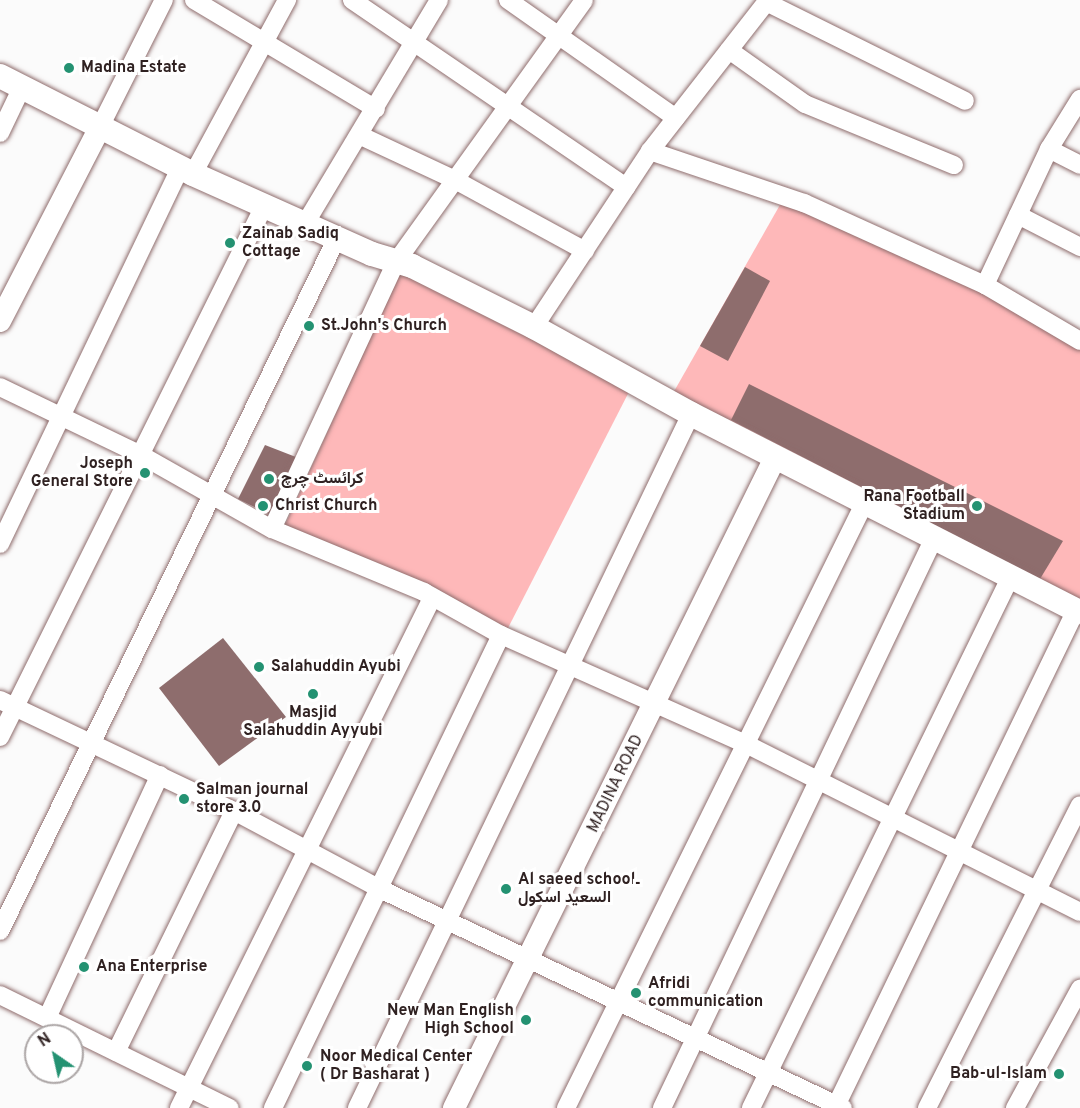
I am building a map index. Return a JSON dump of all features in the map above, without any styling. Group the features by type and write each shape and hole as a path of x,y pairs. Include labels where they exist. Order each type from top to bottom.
{"main road":[{"path":"0,76 186,171 337,238 396,262 412,266 534,327 691,414 933,540 1078,611"}],"street":[{"path":"0,321 164,0"},
{"path":"194,0 376,109"},
{"path":"0,544 186,171 264,43 287,0"},
{"path":"352,0 626,188"},
{"path":"304,224 376,109 439,0"},
{"path":"508,0 676,118"},
{"path":"273,529 396,262 584,0"},
{"path":"534,327 650,151 767,1 964,101"},
{"path":"729,50 805,104 954,165"},
{"path":"0,133 22,87"},
{"path":"985,285 1049,149 1080,99"},
{"path":"359,135 455,180 585,251"},
{"path":"1049,149 1080,165"},
{"path":"650,151 804,203 985,285 1080,341"},
{"path":"0,737 7,703 141,455 264,206"},
{"path":"1018,215 1080,247"},
{"path":"0,931 337,238"},
{"path":"0,387 141,455 210,496 273,529 432,598 501,635 571,663 655,704 746,744 1080,912"},
{"path":"357,1108 691,414"},
{"name":"MADINA ROAD","path":"454,1108 530,960 775,458"},
{"path":"566,1108 864,504"},
{"path":"662,1108 933,540"},
{"path":"751,1108 1010,578"},
{"path":"179,1108 432,598"},
{"path":"7,703 234,811 380,889 839,1107 959,851 1078,611"},
{"path":"273,1108 501,635"},
{"path":"47,1018 160,775"},
{"path":"927,1108 1080,805"},
{"path":"116,1052 234,811"},
{"path":"1015,1108 1080,989"},
{"path":"0,995 230,1108"}],"shaded area":[{"name":"Rana Football Stadium","path":"785,196 1080,341 1080,609 668,402"},
{"path":"402,268 633,384 506,632 285,525"}],"building":[{"path":"745,267 770,281 728,361 700,346"},
{"path":"749,384 1063,541 1040,579 731,420"},
{"name":"کرائسٹ چرچ","path":"265,445 301,459 273,516 238,499"},
{"path":"223,638 286,717 219,766 159,688"}],"place":[{"name":"Madina Estate","path":"69,68"},
{"name":"Zainab Sadiq Cottage","path":"230,243"},
{"name":"St.John's Church","path":"309,326"},
{"name":"Joseph General Store","path":"145,473"},
{"name":"کرائسٹ چرچ","path":"269,479"},
{"name":"Christ Church","path":"263,506"},
{"name":"Rana Football Stadium","path":"977,506"},
{"name":"Salahuddin Ayubi","path":"259,667"},
{"name":"Masjid Salahuddin Ayyubi","path":"313,694"},
{"name":"Salman journal store 3.0","path":"184,799"},
{"name":"Al saeed school۔ السعید اسکول","path":"506,889"},
{"name":"Ana Enterprise","path":"84,967"},
{"name":"Afridi communication","path":"636,993"},
{"name":"New Man English High School","path":"526,1020"},
{"name":"Noor Medical Center ( Dr Basharat )","path":"307,1066"},
{"name":"Bab-ul-Islam","path":"1059,1074"}]}
